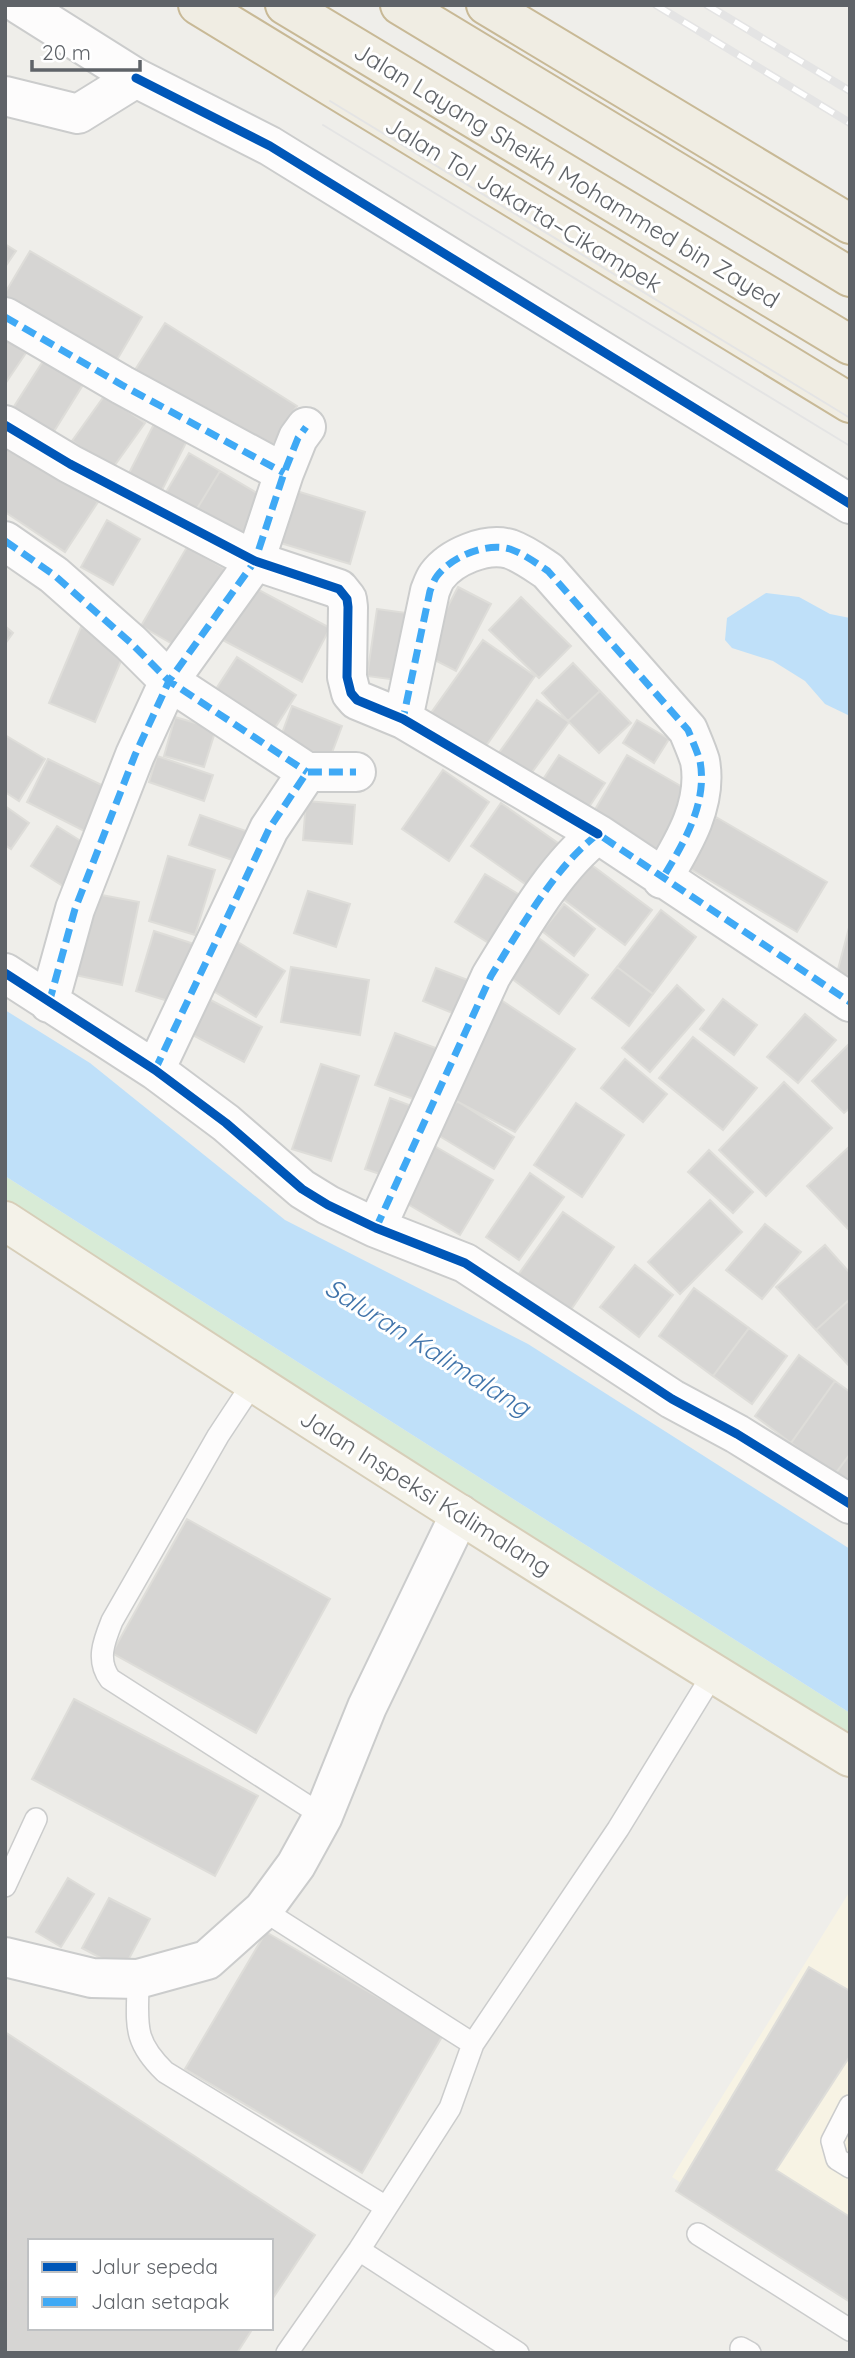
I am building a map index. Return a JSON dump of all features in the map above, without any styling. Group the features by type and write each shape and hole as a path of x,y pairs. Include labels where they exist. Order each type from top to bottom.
{"highway":[{"name":"Jalan Tol Jakarta–Cikampek","path":"198,5 850,403"},
{"name":"Jalan Layang Sheikh Mohammed bin Zayed","path":"285,5 850,345"},
{"path":"400,5 850,277"},
{"path":"486,5 850,224"}],"main road":[{"name":"Jalan Inspeksi Kalimalang","path":"5,1221 460,1514 850,1757"}],"street":[{"path":"20,5 136,78 270,146 850,504"},
{"path":"5,96 78,114 136,78"},
{"path":"5,317 284,473"},
{"path":"5,425 70,464 255,561 339,589 347,599 347,677 351,693 357,700 399,718 598,834 850,1002"},
{"path":"49,1003 75,909 135,755 169,681 255,561 284,473 298,438 306,427"},
{"path":"5,541 54,575 169,681 307,772 356,772"},
{"path":"399,718 430,591 436,577 452,562 486,548 508,548 525,556 548,571 688,730 700,761 701,791 687,838 662,879"},
{"path":"155,1070 269,829 307,772"},
{"path":"376,1228 491,976 514,938 559,875 584,845 598,834"},
{"path":"5,973 155,1070 226,1123 302,1188 328,1205 376,1228 465,1263 672,1399 737,1433 850,1504"},
{"path":"5,1957 92,1978 138,1979 207,1960 263,1910 296,1865 323,1816 367,1707 460,1514"}],"lane":[{"path":"253,1382 218,1436 112,1621 103,1644 102,1661 104,1671 110,1679 323,1816"},
{"path":"287,2353 359,2250 450,2108 473,2044 618,1829 713,1674"},
{"path":"5,1886 36,1819"},
{"path":"263,1910 473,2044"},
{"path":"138,1979 138,2024 141,2043 165,2072 386,2207"},
{"path":"850,2106 832,2141 837,2159 850,2167"},
{"path":"698,2234 850,2330"},
{"path":"359,2250 518,2353"}],"shaded area":[{"path":"850,1891 850,2291 672,2177"}],"green space":[{"path":"5,1176 850,1713 850,1757 5,1220"}],"water":[{"path":"766,593 799,597 830,614 850,618 850,716 825,704 805,681 773,661 732,648 725,640 727,618"},
{"name":"Saluran Kalimalang","path":"5,1010 90,1063 285,1220 528,1344 850,1549 850,1713 5,1176"}],"building":[{"path":"5,244 16,251 5,267"},
{"path":"30,251 142,317 114,365 5,301 5,293"},
{"path":"165,323 297,406 266,456 133,373"},
{"path":"5,338 26,353 5,384"},
{"path":"47,355 86,380 53,433 13,408"},
{"path":"105,395 145,423 112,469 72,441"},
{"path":"156,420 189,437 159,496 126,479"},
{"path":"5,442 98,502 65,552 5,512"},
{"path":"189,453 220,471 192,517 162,499"},
{"path":"220,471 272,502 245,548 192,517"},
{"path":"290,489 365,512 350,564 274,541"},
{"path":"107,520 140,539 113,585 81,567"},
{"path":"187,547 234,574 188,653 141,626"},
{"path":"244,582 330,628 302,682 215,636"},
{"path":"458,587 491,604 456,671 423,654"},
{"path":"521,597 571,646 539,678 489,630"},
{"path":"377,609 414,614 404,681 367,676"},
{"path":"5,626 13,633 5,644"},
{"path":"81,627 127,647 95,722 49,703"},
{"path":"483,640 535,676 481,753 428,717"},
{"path":"237,657 296,695 271,734 212,695"},
{"path":"573,663 600,691 568,721 542,693"},
{"path":"600,691 631,723 599,753 568,721"},
{"path":"537,700 569,722 524,783 493,761"},
{"path":"292,706 342,726 330,758 280,739"},
{"path":"175,717 216,729 204,767 164,756"},
{"path":"637,720 669,739 654,763 623,743"},
{"path":"5,735 45,759 19,801 5,792"},
{"path":"559,755 605,783 585,813 540,784"},
{"path":"627,755 698,796 664,854 593,813"},
{"path":"157,756 213,775 204,801 149,782"},
{"path":"48,759 114,791 92,835 27,802"},
{"path":"443,770 489,802 449,861 402,829"},
{"path":"306,801 355,805 352,844 303,840"},
{"path":"501,803 568,850 538,893 471,846"},
{"path":"5,806 29,823 11,849 5,845"},
{"path":"200,815 246,831 235,861 189,845"},
{"path":"716,817 827,882 797,932 687,867"},
{"path":"57,826 95,850 69,890 31,866"},
{"path":"168,856 215,870 195,935 149,921"},
{"path":"589,863 652,910 625,945 563,899"},
{"path":"485,874 530,901 500,950 455,922"},
{"path":"308,891 350,904 336,947 294,933"},
{"path":"91,893 139,902 122,985 75,975"},
{"path":"564,904 595,929 574,956 542,931"},
{"path":"661,910 696,937 653,994 617,967"},
{"path":"850,924 850,976 837,973"},
{"path":"154,931 200,946 181,1005 136,991"},
{"path":"532,933 588,975 559,1014 503,972"},
{"path":"233,939 285,971 256,1017 205,986"},
{"path":"291,967 369,980 360,1035 281,1022"},
{"path":"617,967 653,994 629,1026 592,998"},
{"path":"436,968 481,985 467,1019 423,1001"},
{"path":"677,985 704,1010 650,1072 622,1048"},
{"path":"489,992 575,1049 515,1132 441,1093"},
{"path":"203,996 262,1027 244,1062 185,1031"},
{"path":"723,999 757,1025 734,1055 700,1029"},
{"path":"805,1014 836,1040 798,1083 767,1057"},
{"path":"395,1033 444,1051 424,1103 375,1085"},
{"path":"693,1037 757,1088 723,1130 659,1078"},
{"path":"850,1043 850,1108 844,1113 812,1081"},
{"path":"625,1059 667,1094 643,1122 601,1088"},
{"path":"321,1064 359,1076 331,1161 292,1149"},
{"path":"784,1082 832,1128 766,1196 719,1150"},
{"path":"390,1098 420,1109 395,1179 365,1169"},
{"path":"457,1101 514,1137 494,1169 436,1134"},
{"path":"576,1103 624,1135 582,1197 534,1165"},
{"path":"426,1141 493,1180 460,1235 394,1196"},
{"path":"850,1146 850,1231 807,1186"},
{"path":"709,1150 753,1192 733,1213 688,1172"},
{"path":"530,1173 564,1197 519,1260 486,1237"},
{"path":"710,1200 742,1232 680,1294 648,1262"},
{"path":"563,1212 614,1247 570,1311 518,1275"},
{"path":"765,1224 801,1252 762,1299 726,1270"},
{"path":"825,1245 850,1273 850,1299 816,1330 776,1287"},
{"path":"635,1265 673,1295 639,1337 600,1307"},
{"path":"694,1288 749,1328 713,1376 659,1336"},
{"path":"850,1299 850,1367 816,1330"},
{"path":"749,1328 787,1356 752,1404 713,1376"},
{"path":"799,1355 835,1381 791,1443 755,1416"},
{"path":"835,1381 850,1392 850,1454 835,1474 791,1443"},
{"path":"850,1454 850,1485 835,1474"},
{"path":"187,1519 330,1599 256,1733 112,1653"},
{"path":"74,1699 258,1796 215,1876 32,1779"},
{"path":"68,1878 94,1894 61,1947 36,1932"},
{"path":"109,1898 150,1919 123,1970 82,1948"},
{"path":"266,1932 443,2035 362,2173 185,2069"},
{"path":"809,1967 850,1991 850,2056 776,2170 850,2217 850,2302 676,2191"},
{"path":"5,2032 315,2235 273,2298 273,2239 28,2239 28,2330 252,2330 237,2353 5,2353"}],"tram line":[{"path":"330,101 850,418"},
{"path":"323,125 850,446"}],"railway":[{"path":"656,5 850,123"},
{"path":"707,5 850,91"}],"marked path":[{"path":"5,317 122,385 284,473"},
{"path":"49,1003 75,909 135,755 169,681 255,561 284,473 298,438 306,427"},
{"path":"5,541 54,575 131,643 169,681 307,772"},
{"path":"408,722 403,719 430,591 437,576 460,557 480,549 501,547 530,559 548,571 688,730 700,761 700,793 692,823 662,879"},
{"path":"155,1070 269,829 307,772 356,772"},
{"path":"376,1228 491,976 553,881 582,847 598,834 850,1002"}],"cycle path":[{"path":"136,78 270,146 850,504"},
{"path":"5,425 70,464 255,561 339,589 347,599 347,677 351,693 357,700 403,719 598,834"},
{"path":"5,973 155,1070 226,1123 302,1189 376,1228 465,1263 672,1399 737,1434 850,1504"}]}
